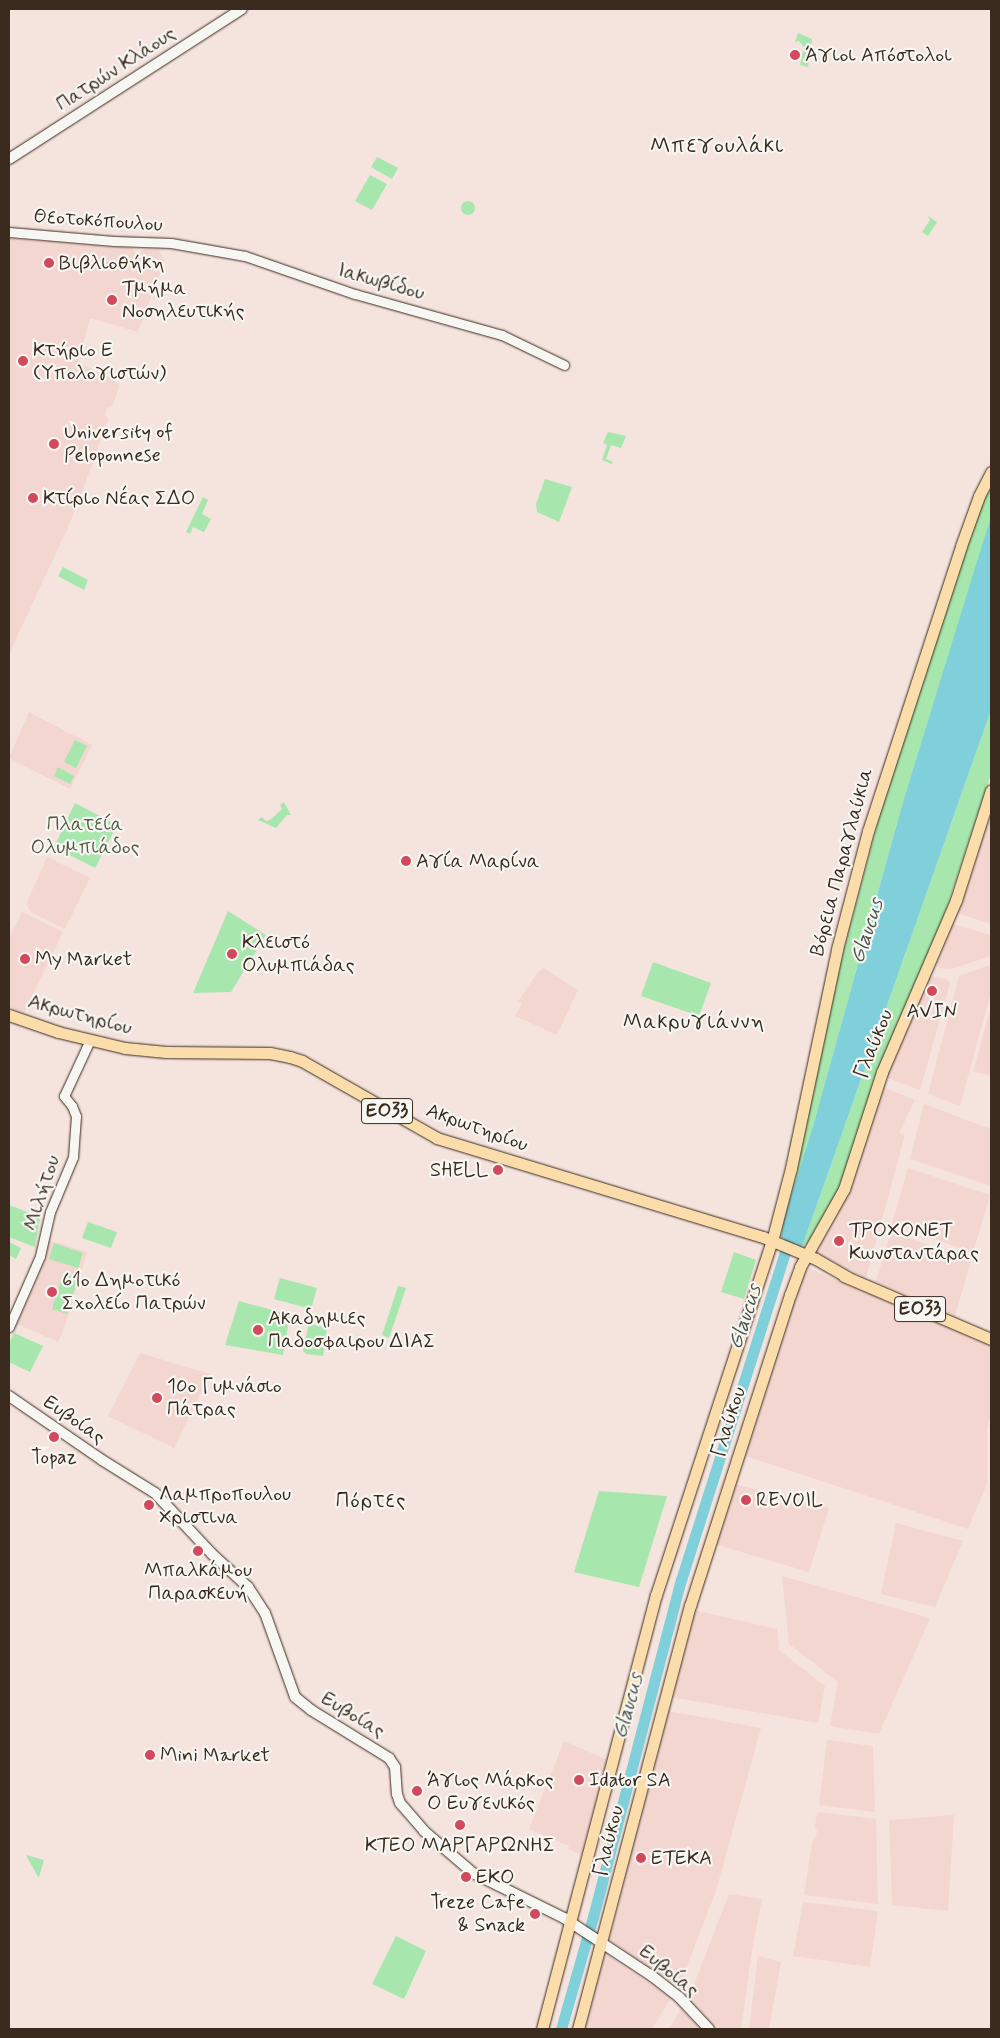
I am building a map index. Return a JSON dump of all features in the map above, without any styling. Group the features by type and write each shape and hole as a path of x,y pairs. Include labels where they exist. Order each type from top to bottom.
{"main road":[{"name":"Πατρών Κλάους","path":"9,159 242,9"},
{"name":"Βόρεια Παραγλαύκια","path":"774,1245 837,950 861,854 881,787 980,496 991,472"},
{"name":"Γλαύκου","path":"578,2029 600,1940 696,1585 802,1256 844,1189 882,1072 949,916 991,790"},
{"name":"Ακρωτηρίου","path":"9,1015 90,1040 130,1049 283,1055 302,1061 440,1139 736,1230 802,1256"},
{"name":"Γλαύκου","path":"542,2029 573,1924 656,1595 774,1245"},
{"name":"ΕΟ33","path":"802,1256 991,1339"},
{"name":"Ευβοίας","path":"9,1396 102,1460 155,1493 212,1554 248,1587 265,1613 295,1697 311,1710 389,1758 395,1767 396,1791 400,1804 424,1831 473,1873 530,1900 600,1940 667,1988 708,2029"}],"street":[{"name":"Θεοτοκόπουλου","path":"9,232 185,245"},
{"name":"Ιακωβίδου","path":"185,245 245,256 343,290 492,332 516,341 564,366"},
{"name":"Μιλήτου","path":"9,1327 40,1256 48,1216 74,1153 76,1116 72,1106 64,1096 90,1040"}],"shaded area":[{"name":"University of Peloponnese","path":"9,237 132,248 135,253 140,253 143,249 158,250 165,260 138,332 90,318 78,363 112,378 119,386 113,405 107,408 105,414 108,419 80,498 73,504 75,509 70,523 9,654"},
{"path":"29,712 92,745 70,789 9,758"},
{"path":"991,812 991,924 957,913"},
{"path":"47,857 90,878 65,929 31,912 26,904"},
{"path":"22,912 63,932 24,1013 9,1008 9,939"},
{"path":"953,924 991,935 991,956 951,969 939,968 936,963"},
{"path":"991,965 991,992 960,1106 928,1094 959,976"},
{"path":"544,968 578,990 557,1035 515,1016 522,1004 518,1001 538,972"},
{"path":"928,976 947,979 950,983 920,1090 882,1076"},
{"path":"991,1006 991,1075 973,1072"},
{"path":"883,1087 915,1100 899,1133 905,1135 866,1278 814,1253 847,1195"},
{"path":"924,1104 991,1129 991,1186 910,1159"},
{"path":"908,1168 990,1195 973,1253 892,1223"},
{"path":"891,1231 971,1261 955,1316 876,1282"},
{"name":"61ο Δημοτικό Σχολείο Πατρών","path":"48,1240 87,1252 66,1323 58,1342 15,1323 44,1261"},
{"path":"808,1268 991,1345 991,1414 987,1428 987,1484 968,1529 745,1456 805,1269"},
{"name":"10ο Γυμνάσιο Πάτρας","path":"140,1353 210,1374 174,1448 108,1416"},
{"path":"735,1484 829,1508 809,1572 714,1544"},
{"path":"896,1523 963,1541 935,1607 881,1594"},
{"path":"782,1576 930,1618 879,1734 830,1726 838,1682 789,1644"},
{"path":"694,1610 777,1629 779,1650 825,1686 818,1723 671,1697"},
{"path":"668,1711 761,1728 716,1891 679,1987 609,1940"},
{"path":"827,1740 873,1746 875,1812 819,1805"},
{"path":"564,1741 607,1760 582,1855 568,1849 569,1846 529,1829"},
{"path":"817,1812 876,1819 878,1904 804,1895 812,1842 816,1838"},
{"path":"954,1815 948,1911 892,1905 889,1820"},
{"path":"729,1894 762,1899 752,1950 741,2029 718,2029 689,1997"},
{"path":"803,1902 878,1911 870,1967 793,1956"},
{"path":"605,1953 671,1998 652,2029 583,2029"},
{"path":"758,1956 781,1962 769,2029 749,2029"},
{"path":"681,2008 700,2029 669,2029"}],"green space":[{"path":"798,33 812,39 808,67 800,65 804,47 799,41 795,42"},
{"path":"377,157 398,168 392,179 371,167"},
{"path":"370,175 387,184 372,210 355,201"},
{"path":"468,201 473,203 475,208 473,213 468,215 463,213 461,208 463,203"},
{"path":"928,216 937,222 928,236 922,232 930,220"},
{"path":"608,432 626,436 621,448 611,445 606,459 613,462 612,464 602,460 607,445 603,443"},
{"path":"545,479 572,487 559,522 537,512 536,504"},
{"path":"991,483 991,516 903,802 813,1126 784,1218 833,991 880,814 979,507"},
{"path":"203,497 208,500 202,514 211,519 204,532 193,527 190,534 186,532"},
{"path":"63,567 88,580 84,590 58,576"},
{"path":"991,710 991,774 945,913 839,1190 811,1240 802,1247"},
{"path":"75,740 87,746 76,768 64,762"},
{"path":"58,767 74,776 70,784 54,776"},
{"path":"284,802 291,815 287,815 276,828 258,820 262,817 266,821 270,820 282,809 280,805"},
{"name":"Πλατεία Ολυμπιάδος","path":"75,803 117,825 95,868 54,847"},
{"name":"Κλειστό Ολυμπιάδας","path":"228,911 266,935 231,992 193,993"},
{"path":"653,962 711,983 699,1016 641,996"},
{"path":"9,1205 40,1217 35,1247 9,1237"},
{"path":"88,1222 117,1232 111,1248 82,1238"},
{"path":"9,1242 21,1248 16,1259 9,1255"},
{"path":"54,1243 83,1253 78,1268 49,1259"},
{"path":"734,1252 756,1260 744,1299 721,1292"},
{"path":"63,1274 78,1278 67,1314 52,1309"},
{"name":"Ακαδημιες Παδοσφαιρου ΔΙΑΣ","path":"280,1278 317,1288 311,1309 274,1299"},
{"path":"398,1286 406,1288 389,1338 382,1335"},
{"name":"Ακαδημιες Παδοσφαιρου ΔΙΑΣ","path":"239,1301 290,1315 283,1355 225,1345"},
{"path":"309,1323 327,1328 323,1356 306,1354 303,1351"},
{"path":"14,1333 43,1346 30,1372 9,1362 9,1344"},
{"path":"599,1491 667,1496 639,1587 574,1572"},
{"path":"26,1855 44,1860 39,1877 38,1877"},
{"path":"396,1936 426,1951 404,1999 372,1984"}],"water":[{"path":"991,516 991,710 802,1247 781,1237 784,1218 813,1126 903,802"}],"waterway":[{"name":"Glaucus","path":"561,2029 593,1917 681,1580 789,1239"}],"place":[{"name":"Άγιοι Απόστολοι","path":"795,55"},
{"name":"Βιβλιοθήκη","path":"49,263"},
{"name":"Τμήμα Νοσηλευτικής","path":"112,300"},
{"name":"Κτήριο Ε (Υπολογιστών)","path":"23,361"},
{"name":"University of Peloponnese","path":"54,444"},
{"name":"Κτίριο Νέας ΣΔΟ","path":"33,498"},
{"name":"Αγία Μαρίνα","path":"406,861"},
{"name":"Κλειστό Ολυμπιάδας","path":"232,954"},
{"name":"My Market","path":"25,959"},
{"name":"AVIN","path":"932,991"},
{"name":"SHELL","path":"498,1170"},
{"name":"ΤΡΟΧΟΝΕΤ Κωνσταντάρας","path":"839,1241"},
{"name":"61ο Δημοτικό Σχολείο Πατρών","path":"52,1292"},
{"name":"Ακαδημιες Παδοσφαιρου ΔΙΑΣ","path":"258,1330"},
{"name":"10ο Γυμνάσιο Πάτρας","path":"157,1398"},
{"name":"Topaz","path":"54,1437"},
{"name":"REVOIL","path":"746,1500"},
{"name":"Λαμπροπουλου Χριστινα","path":"149,1505"},
{"name":"Μπαλκάμου Παρασκευή","path":"198,1551"},
{"name":"Mini Market","path":"150,1755"},
{"name":"Idator SA","path":"579,1780"},
{"name":"Άγιος Μάρκος Ο Ευγενικός","path":"417,1791"},
{"name":"ΚΤΕΟ ΜΑΡΓΑΡΩΝΗΣ","path":"460,1825"},
{"name":"ΕΤΕΚΑ","path":"641,1858"},
{"name":"ΕΚΟ","path":"466,1877"},
{"name":"Treze Cafe & Snack","path":"535,1914"}],"district":[{"name":"Μπεγουλάκι","path":"717,147"},
{"name":"Μακρυγιάννη","path":"694,1022"},
{"name":"Πόρτες","path":"371,1501"}]}
